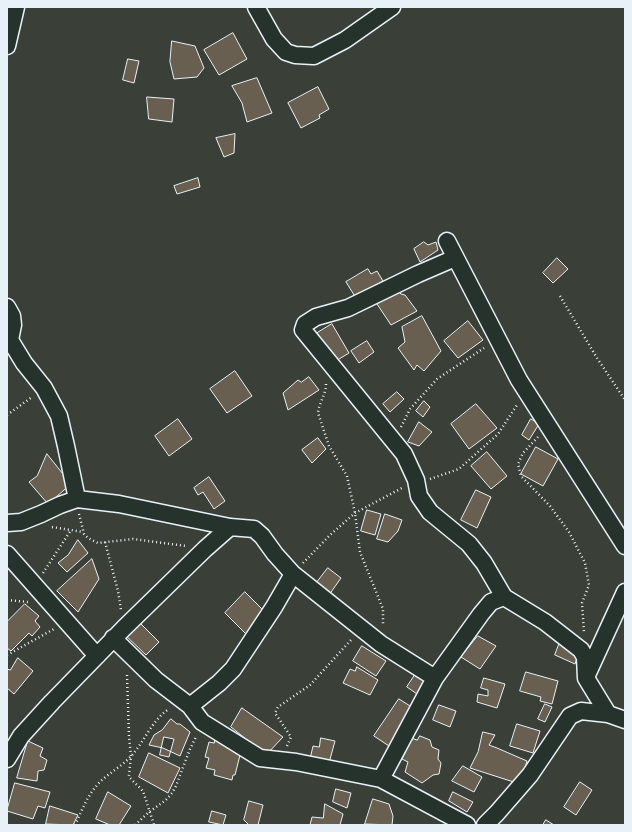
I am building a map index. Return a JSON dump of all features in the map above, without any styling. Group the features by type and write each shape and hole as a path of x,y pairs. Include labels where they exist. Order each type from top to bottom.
{"street":[{"path":"7,46 17,7"},
{"path":"256,7 274,39 286,52 295,55 314,56 346,40 392,7"},
{"path":"446,241 518,380 625,546"},
{"path":"455,258 348,308 316,317 305,324 302,330 404,454 416,482 419,496 430,512 469,544 484,562 504,597 545,622 581,650 584,657 586,678 608,714"},
{"path":"7,307 12,316 13,325 10,340 24,363 44,388 59,416 77,499"},
{"path":"7,523 21,522 77,499 119,504 230,527 254,529 262,536 275,554 293,574 380,644 436,678"},
{"path":"7,759 21,736 118,633 205,548 230,527"},
{"path":"7,554 97,656"},
{"path":"190,706 219,683 233,669 274,607 293,574"},
{"path":"586,678 625,592"},
{"path":"381,779 436,678 491,602 504,597"},
{"path":"118,633 126,652 156,680 190,706 202,722 260,758 281,760 381,779 467,825"},
{"path":"485,825 498,813 530,775 570,716 581,711 608,714 625,720"}],"path":[{"path":"560,296 597,358 625,400"},
{"path":"393,442 410,409 438,379 498,340"},
{"path":"326,380 326,392 318,407 318,413 329,446 347,476 356,513 360,552 383,608 384,620 380,644"},
{"path":"7,415 44,388"},
{"path":"293,574 330,535 356,513 416,482 459,469 498,434 526,392"},
{"path":"548,426 523,453 518,464 521,476 550,506 569,532 585,563 589,585 582,603 584,657"},
{"path":"77,499 84,534 88,538 98,543 133,539 205,548"},
{"path":"38,589 41,577 71,530"},
{"path":"106,542 118,591 118,633"},
{"path":"7,655 67,622"},
{"path":"281,760 291,737 275,713 278,707 310,685 361,629"},
{"path":"126,652 129,713 128,737 131,756 128,773 129,777 143,791 154,825"},
{"path":"75,825 89,797 99,783 131,756 164,712 174,707 190,706"},
{"path":"135,825 149,812 166,800 176,786 202,722"}],"building":[{"path":"233,33 247,59 219,75 204,50"},
{"path":"172,41 195,46 204,68 197,77 174,79 170,62"},
{"path":"128,59 139,61 134,83 123,80"},
{"path":"257,78 272,113 247,122 242,103 232,86"},
{"path":"318,87 329,109 319,115 320,118 301,128 288,103"},
{"path":"147,97 174,99 172,122 149,119"},
{"path":"235,134 234,153 224,157 216,138"},
{"path":"198,178 200,187 177,194 174,186"},
{"path":"424,242 428,245 436,242 438,250 420,262 414,249"},
{"path":"557,258 568,269 553,283 543,273"},
{"path":"368,269 371,274 377,271 383,281 356,298 346,282"},
{"path":"396,289 401,294 405,295 417,311 391,325 375,301"},
{"path":"422,316 441,351 424,371 417,365 414,370 398,348 405,342 402,327"},
{"path":"468,321 483,340 458,358 444,341"},
{"path":"332,324 349,353 331,364 314,335"},
{"path":"367,341 374,352 359,363 351,351"},
{"path":"235,371 252,396 227,413 210,389"},
{"path":"309,377 319,390 288,410 283,393 298,380 301,382"},
{"path":"397,392 404,399 390,412 383,404"},
{"path":"424,401 430,407 423,417 416,411"},
{"path":"476,404 497,428 469,449 451,424"},
{"path":"178,419 192,439 169,456 155,436"},
{"path":"531,419 539,424 529,440 522,435"},
{"path":"419,422 432,432 419,446 408,442"},
{"path":"318,438 326,449 312,463 302,450"},
{"path":"536,447 558,459 543,486 521,474"},
{"path":"487,452 507,476 491,489 471,466"},
{"path":"47,454 71,484 48,504 29,482 37,476"},
{"path":"209,477 225,501 214,509 203,492 198,495 194,488"},
{"path":"476,490 491,497 477,528 461,520"},
{"path":"367,510 381,514 375,535 361,531"},
{"path":"385,514 402,520 398,531 388,542 377,539"},
{"path":"78,540 88,553 67,572 58,563 68,555"},
{"path":"92,559 99,579 78,612 57,591"},
{"path":"328,568 341,578 329,595 315,585"},
{"path":"245,592 266,613 246,634 225,613"},
{"path":"25,604 39,616 35,621 40,627 32,636 29,633 11,651 7,648 7,622"},
{"path":"135,618 159,642 146,655 122,632"},
{"path":"478,636 496,646 480,669 461,657"},
{"path":"560,642 579,652 575,664 555,655"},
{"path":"362,646 386,661 376,676 353,661"},
{"path":"18,658 33,671 14,694 7,688 7,669 10,670"},
{"path":"357,667 378,680 370,695 343,683 350,669 355,671"},
{"path":"417,672 427,679 417,694 407,687"},
{"path":"526,672 558,681 552,704 540,701 541,697 520,691"},
{"path":"484,678 505,684 497,708 477,702 478,694 488,696 488,690 481,688"},
{"path":"399,699 418,711 392,748 374,736"},
{"path":"545,704 552,707 545,722 538,719"},
{"path":"439,705 456,711 450,727 433,720"},
{"path":"242,708 283,737 266,755 231,727"},
{"path":"171,719 190,732 180,756 163,748 149,745 154,735 162,730"},
{"path":"517,724 540,731 533,753 510,746"},
{"path":"483,732 495,735 489,745 527,761 520,784 470,768 478,752"},
{"path":"420,736 430,740 432,747 439,750 438,759 441,763 439,774 433,775 422,783 405,772 408,762 402,759 411,738 417,740"},
{"path":"164,737 174,739 169,757 160,755"},
{"path":"321,738 335,741 329,763 310,759 313,746 319,747"},
{"path":"215,739 237,745 235,753 240,755 235,775 233,775 232,780 214,775 215,770 206,768 209,758 205,757 209,742 214,743"},
{"path":"28,741 43,748 40,756 47,760 44,770 38,771 37,781 17,778"},
{"path":"149,753 180,768 168,793 139,777"},
{"path":"463,766 482,777 474,792 452,781"},
{"path":"580,782 592,790 576,815 564,807"},
{"path":"15,783 50,792 45,808 38,806 33,819 7,811"},
{"path":"336,789 351,793 347,808 333,802"},
{"path":"108,792 131,806 119,825 110,825 96,819"},
{"path":"453,792 473,802 467,812 449,801"},
{"path":"373,799 389,804 393,816 392,825 365,824"},
{"path":"249,801 263,805 258,825 249,825 244,820"},
{"path":"325,804 343,814 340,825 310,825 312,817 323,818"},
{"path":"50,806 78,815 73,825 46,824"},
{"path":"212,811 226,815 223,825 209,822"},
{"path":"546,820 554,825 543,825"}]}
